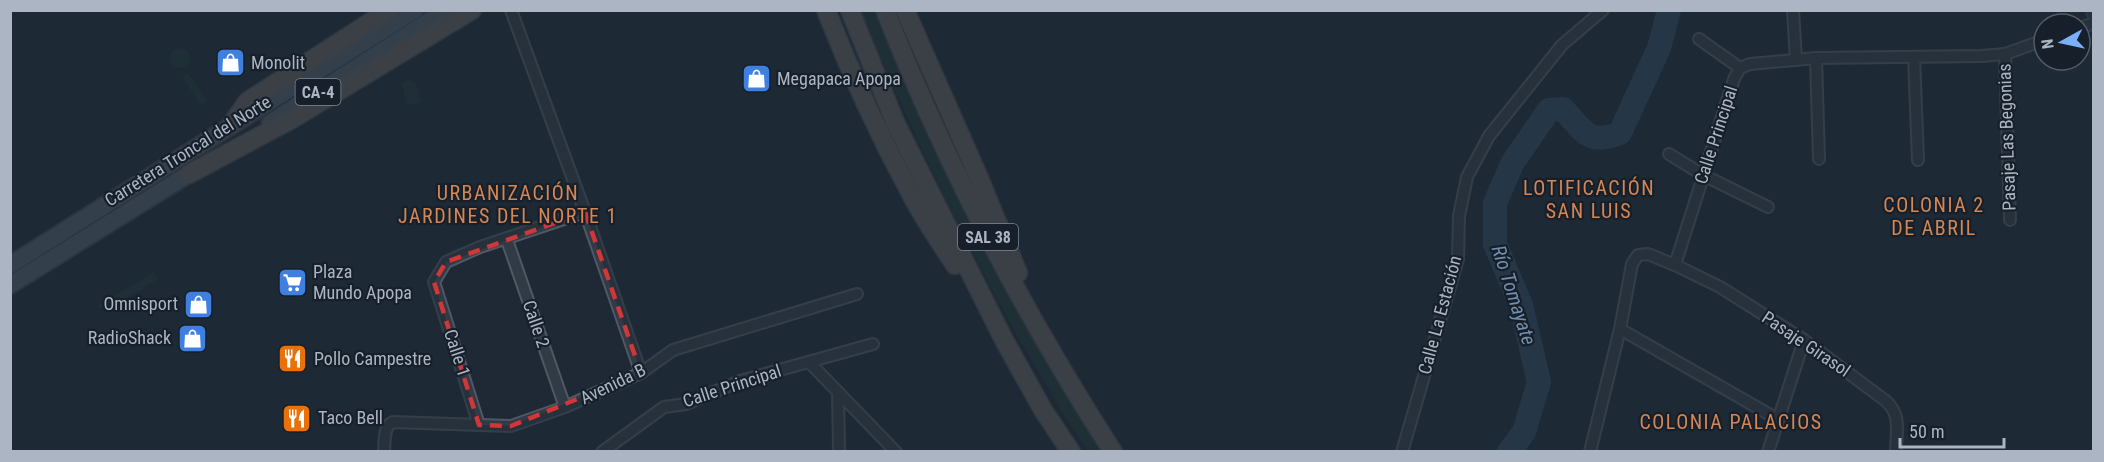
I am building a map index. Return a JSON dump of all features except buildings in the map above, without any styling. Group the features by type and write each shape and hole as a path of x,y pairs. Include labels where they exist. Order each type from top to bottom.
{"highway":[{"path":"231,125 248,101 389,10"},
{"path":"189,174 292,119 472,10"},
{"path":"826,10 851,75 912,196 1004,340"},
{"name":"SAL 38","path":"850,10 895,122 1004,340 1043,410 1071,452"},
{"name":"SAL 38","path":"885,10 929,116 993,248 1044,339 1113,452"},
{"path":"906,10 983,188 1044,339"}],"main road":[{"name":"Carretera Troncal del Norte","path":"10,265 416,10"},
{"name":"Carretera Troncal del Norte","path":"10,285 446,10"}],"street":[{"path":"511,10 641,373"},
{"name":"Calle La Estación","path":"1402,452 1458,259 1459,216 1467,177 1489,136 1562,45 1603,10"},
{"path":"1793,10 1796,60"},
{"path":"1699,39 1740,68"},
{"name":"Calle Principal","path":"1675,266 1734,79 1740,68 1750,64 1816,58 2005,54 2032,44"},
{"name":"Pasaje Las Begonias","path":"2005,54 2010,220"},
{"path":"1914,57 1918,160"},
{"path":"1816,58 1819,159"},
{"path":"1669,154 1703,175 1768,207"},
{"path":"507,240 585,212"},
{"name":"Calle 1","path":"479,425 434,282 446,262 480,247 507,240"},
{"name":"Calle 2","path":"507,240 564,407"},
{"path":"1590,452 1620,329 1632,264 1638,255 1648,254 1675,266"},
{"name":"Pasaje Girasol","path":"1675,266 1719,287 1804,340 1893,407 1897,416 1896,452"},
{"name":"Avenida B","path":"384,452 386,428 393,422 511,426 564,407 641,373 673,350 857,294"},
{"path":"1620,329 1779,420"},
{"path":"1768,452 1804,340"},
{"name":"Calle Principal","path":"602,452 664,407 686,404 740,381 873,344"},
{"path":"808,362 897,452"},
{"path":"838,392 839,452"}],"highlighted area":[{"path":"585,212 641,373 511,426 479,425 434,282 446,262"}],"green space":[{"path":"861,11 881,11 1106,451 1088,451 1023,346 964,237"},
{"path":"176,48 184,48 190,54 190,62 184,68 176,68 170,62 170,54"},
{"path":"188,73 207,100 201,105 182,77"},
{"path":"410,79 411,82 416,83 421,103 407,104 402,83"},
{"path":"154,272 158,279 108,310 96,307"}],"waterway":[{"name":"Río Tomayate","path":"1509,452 1524,432 1539,382 1521,305 1495,244 1495,203 1513,162 1549,110 1563,109 1582,130 1593,137 1609,137 1620,133 1659,48 1669,10"}],"place":[{"name":"Monolit","path":"230,63"},
{"name":"Megapaca Apopa","path":"756,79"},
{"name":"Plaza Mundo Apopa","path":"292,282"},
{"name":"Omnisport","path":"199,304"},
{"name":"RadioShack","path":"192,338"},
{"name":"Pollo Campestre","path":"293,359"},
{"name":"Taco Bell","path":"297,418"}],"district":[{"name":"LOTIFICACIÓN SAN LUIS","path":"1589,200"},
{"name":"URBANIZACIÓN JARDINES DEL NORTE 1","path":"508,204"},
{"name":"COLONIA 2 DE ABRIL","path":"1934,216"},
{"name":"COLONIA PALACIOS","path":"1731,422"}]}
